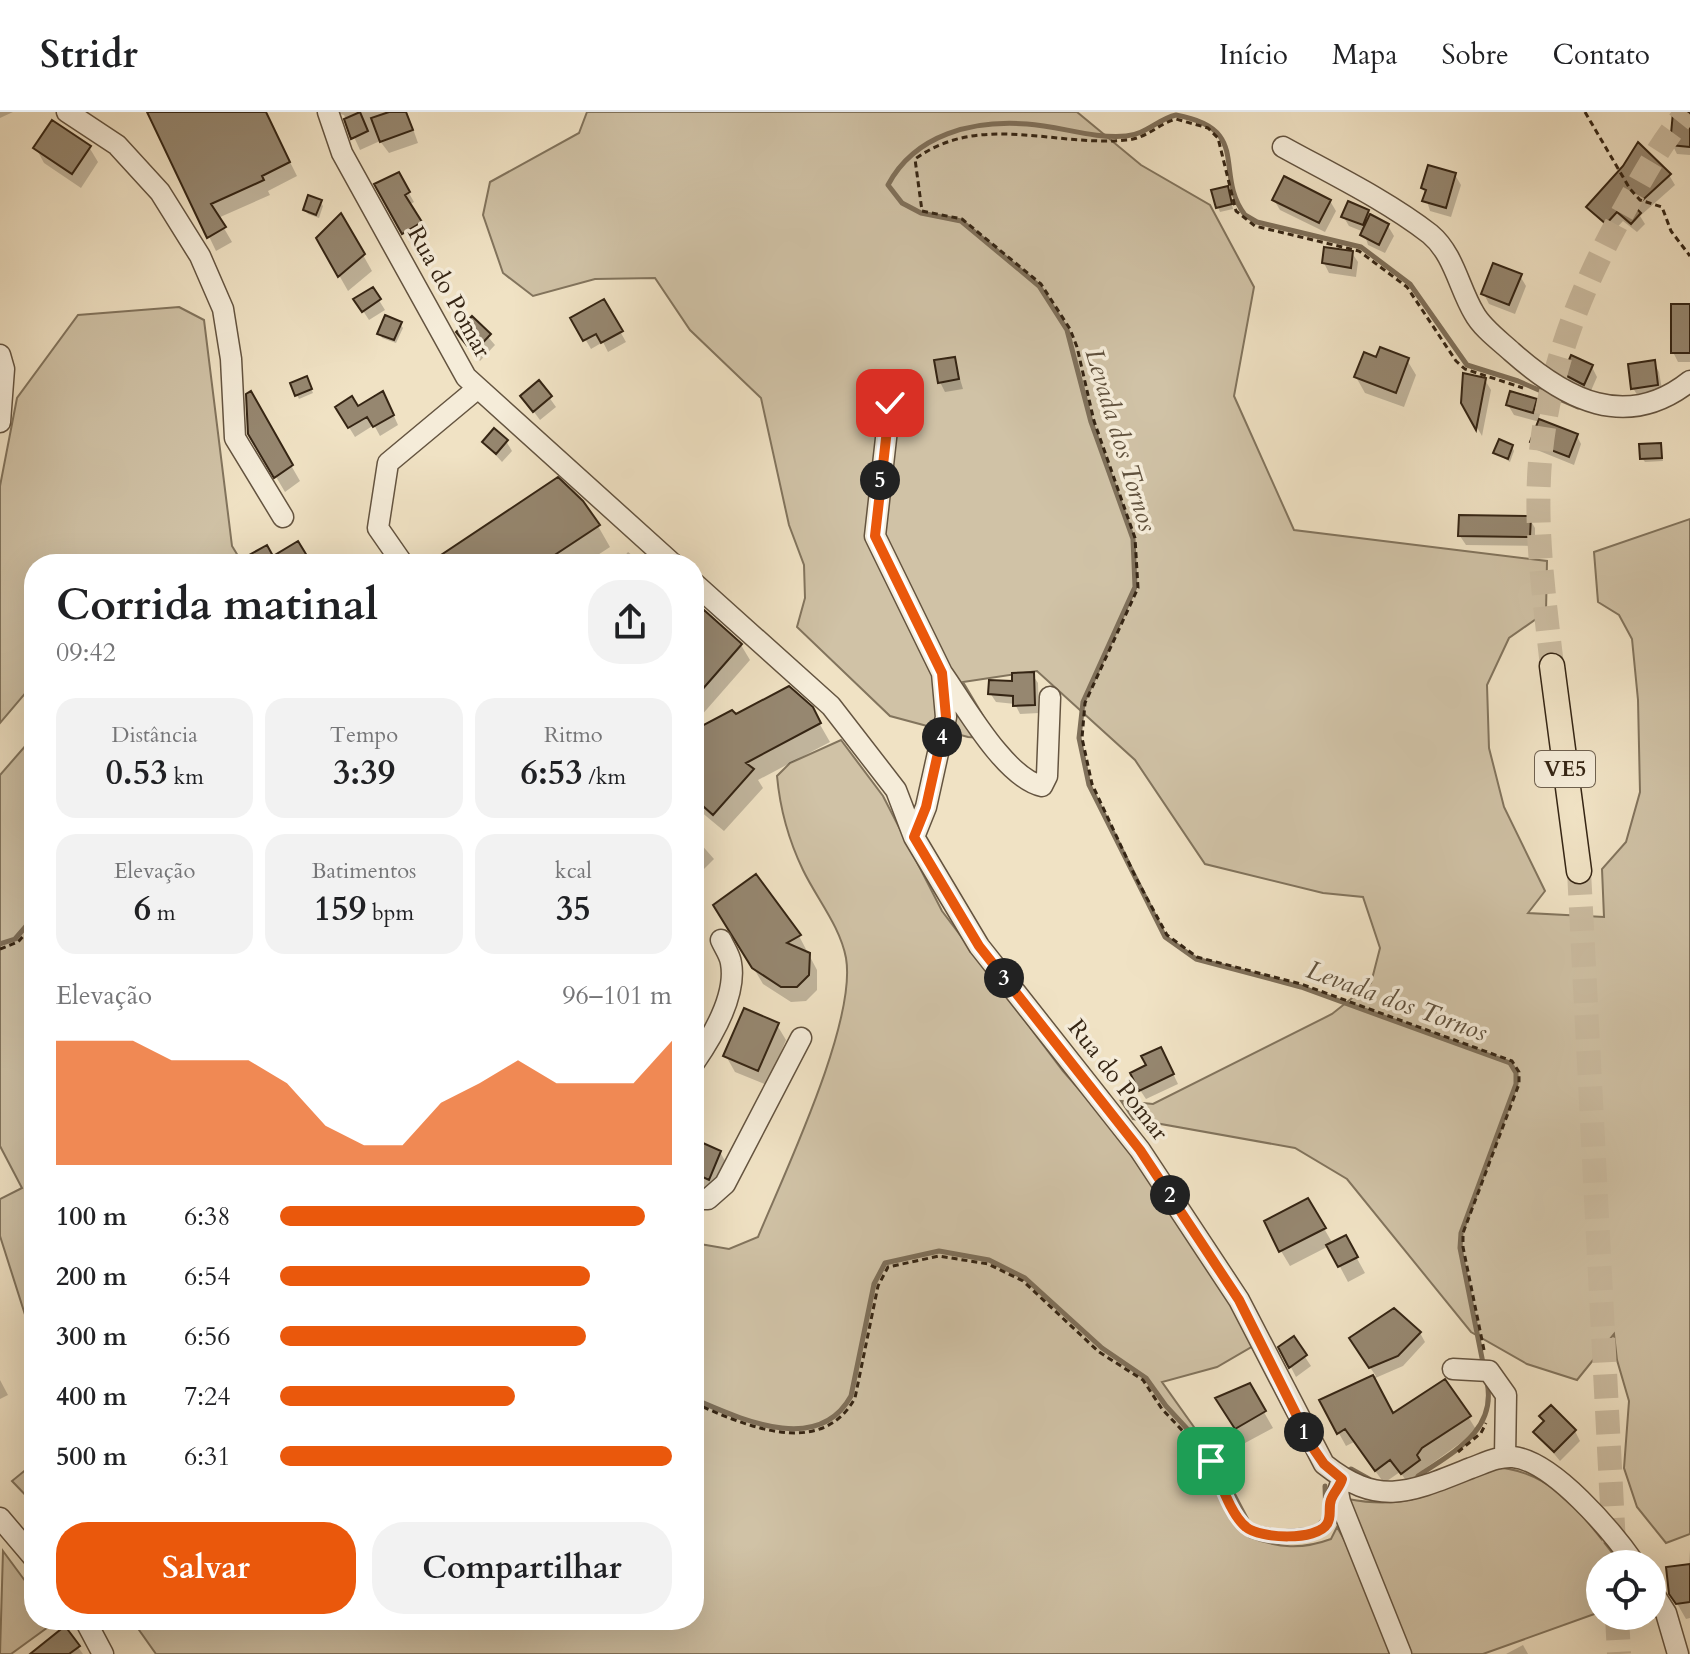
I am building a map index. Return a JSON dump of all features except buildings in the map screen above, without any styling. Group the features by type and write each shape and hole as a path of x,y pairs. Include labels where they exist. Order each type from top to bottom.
{"main road":[{"name":"VE5","path":"1552,666 1579,871"}],"street":[{"path":"67,112 117,145 160,192 200,256 223,309 231,359 235,438 283,517"},
{"name":"Rua do Pomar","path":"328,112 342,153 466,377 662,554"},
{"path":"1283,147 1432,236 1452,264 1474,315 1543,380 1586,401 1619,407 1652,402 1690,381"},
{"path":"0,355 4,369 0,422"},
{"path":"396,554 378,528 388,463 478,388"},
{"path":"890,403 875,536 942,673 1001,756 1030,783 1042,786 1047,776 1050,697"},
{"name":"Rua do Pomar","path":"704,592 831,706 896,790 914,837 979,946 1140,1150 1239,1300 1313,1448 1340,1486 1399,1494 1505,1457"},
{"path":"914,837 926,807 946,717 942,673"},
{"path":"704,1049 731,982 731,961 721,940"},
{"path":"704,1199 725,1184 801,1038"},
{"path":"1453,1369 1489,1371 1506,1395 1505,1457 1532,1462 1551,1472 1622,1550"},
{"path":"1340,1486 1401,1654"},
{"path":"0,1518 24,1546"},
{"path":"1666,1613 1678,1654"},
{"path":"90,1630 103,1654"}],"path":[{"path":"1585,112 1630,189 1640,200 1662,207 1671,231 1690,256"},
{"path":"1474,371 1456,361 1407,287 1359,251 1255,226 1242,218 1236,211 1219,142 1208,128 1176,119 1141,138 1124,141 1027,128 981,130 935,141 915,159 922,211 962,219 1041,284 1070,329 1077,347 1094,421 1135,538 1138,588 1085,703 1082,738 1092,784 1136,878 1167,935 1197,957 1316,990 1512,1061 1519,1072 1519,1084 1463,1233 1474,1309 1489,1371"},
{"path":"0,949 18,942 24,935"},
{"path":"704,1407 741,1423 783,1433 827,1428 846,1414 855,1398 878,1286 888,1267 939,1256 988,1264 1023,1281 1099,1352 1143,1380 1162,1409 1211,1461 1247,1529 1268,1535 1313,1535 1327,1524 1331,1499 1340,1486"},
{"path":"1455,1454 1481,1433 1491,1414"}],"shaded area":[{"path":"587,112 1077,112 1141,165 1210,205 1254,287 1234,396 1294,530 1547,561 1546,612 1509,638 1487,685 1489,748 1504,807 1545,891 1528,913 1604,917 1602,869 1626,842 1640,792 1638,700 1632,639 1619,615 1598,602 1594,552 1690,519 1690,1534 1666,1543 1637,1507 1624,1468 1629,1401 1617,1360 1614,1334 1577,1380 1527,1364 1471,1332 1347,1179 1295,1148 1133,1119 1121,1101 1153,1104 1332,1014 1371,983 1380,948 1363,897 1323,893 1205,864 1135,760 1037,671 963,682 997,739 968,737 890,716 797,627 805,598 804,565 789,525 761,398 690,330 655,278 595,279 533,296 503,273 483,215 490,182 579,133"},
{"path":"179,307 204,320 232,546 237,554 24,554 24,695 0,723 0,486 17,398 78,315"},
{"path":"841,740 883,796 942,911 1063,1071 1112,1127 1231,1301 1253,1346 1217,1367 1162,1382 1206,1444 1249,1537 1270,1544 1300,1546 1331,1539 1337,1527 1357,1562 1399,1654 156,1654 139,1630 704,1630 704,1245 729,1249 758,1237 816,1098 841,1020 846,986 843,946 793,848 783,813 777,776 790,763"},
{"path":"24,747 24,1312 0,1236 0,1199 22,1188 0,1146 0,775"},
{"path":"1493,1467 1534,1477 1567,1500 1610,1550 1586,1550 1586,1617 1483,1654 1407,1654 1348,1499 1389,1502 1439,1491"},
{"path":"24,1471 24,1494 12,1481"},
{"path":"3,1551 24,1579 24,1630 44,1630 11,1654 0,1654"}],"waterway":[{"name":"Levada dos Tornos","path":"1483,1363 1460,1248 1461,1233 1516,1084 1516,1073 1510,1063 1301,987 1196,959 1165,937 1089,785 1079,738 1083,702 1135,587 1133,539 1091,422 1067,330 1039,286 961,221 921,213 902,203 888,185 914,153 930,142 966,128 1007,123 1126,136 1176,115 1200,122 1215,131 1223,142 1236,199 1245,215 1257,222 1361,247 1410,284 1467,365 1518,381 1578,407"},
{"name":"Levada dos Tornos","path":"0,944 15,939 24,929"},
{"name":"Levada dos Tornos","path":"704,1403 778,1428 799,1429 819,1425 837,1414 851,1396 874,1284 885,1263 939,1251 989,1260 1025,1278 1102,1348 1146,1378 1166,1406 1215,1459 1250,1526 1279,1532 1316,1529 1326,1516 1325,1486"},
{"name":"Levada dos Tornos","path":"1418,1476 1458,1449 1479,1427 1488,1399 1487,1382"},
{"name":"Levada dos Tornos","path":"1351,1469 1369,1479"}],"tunnel":[{"path":"1552,666 1538,502 1542,443 1555,375 1577,309 1606,245 1652,161 1687,112"},
{"path":"1579,871 1614,1550"},
{"path":"1618,1630 1619,1654"}],"route":[{"path":"890,403 875,536 942,673 946,717 926,807 914,837 979,946 1140,1150 1239,1300 1313,1448 1324,1464 1342,1479 1338,1492 1331,1499 1330,1517 1323,1530 1313,1535 1268,1535 1251,1531 1241,1523 1211,1461"}]}
